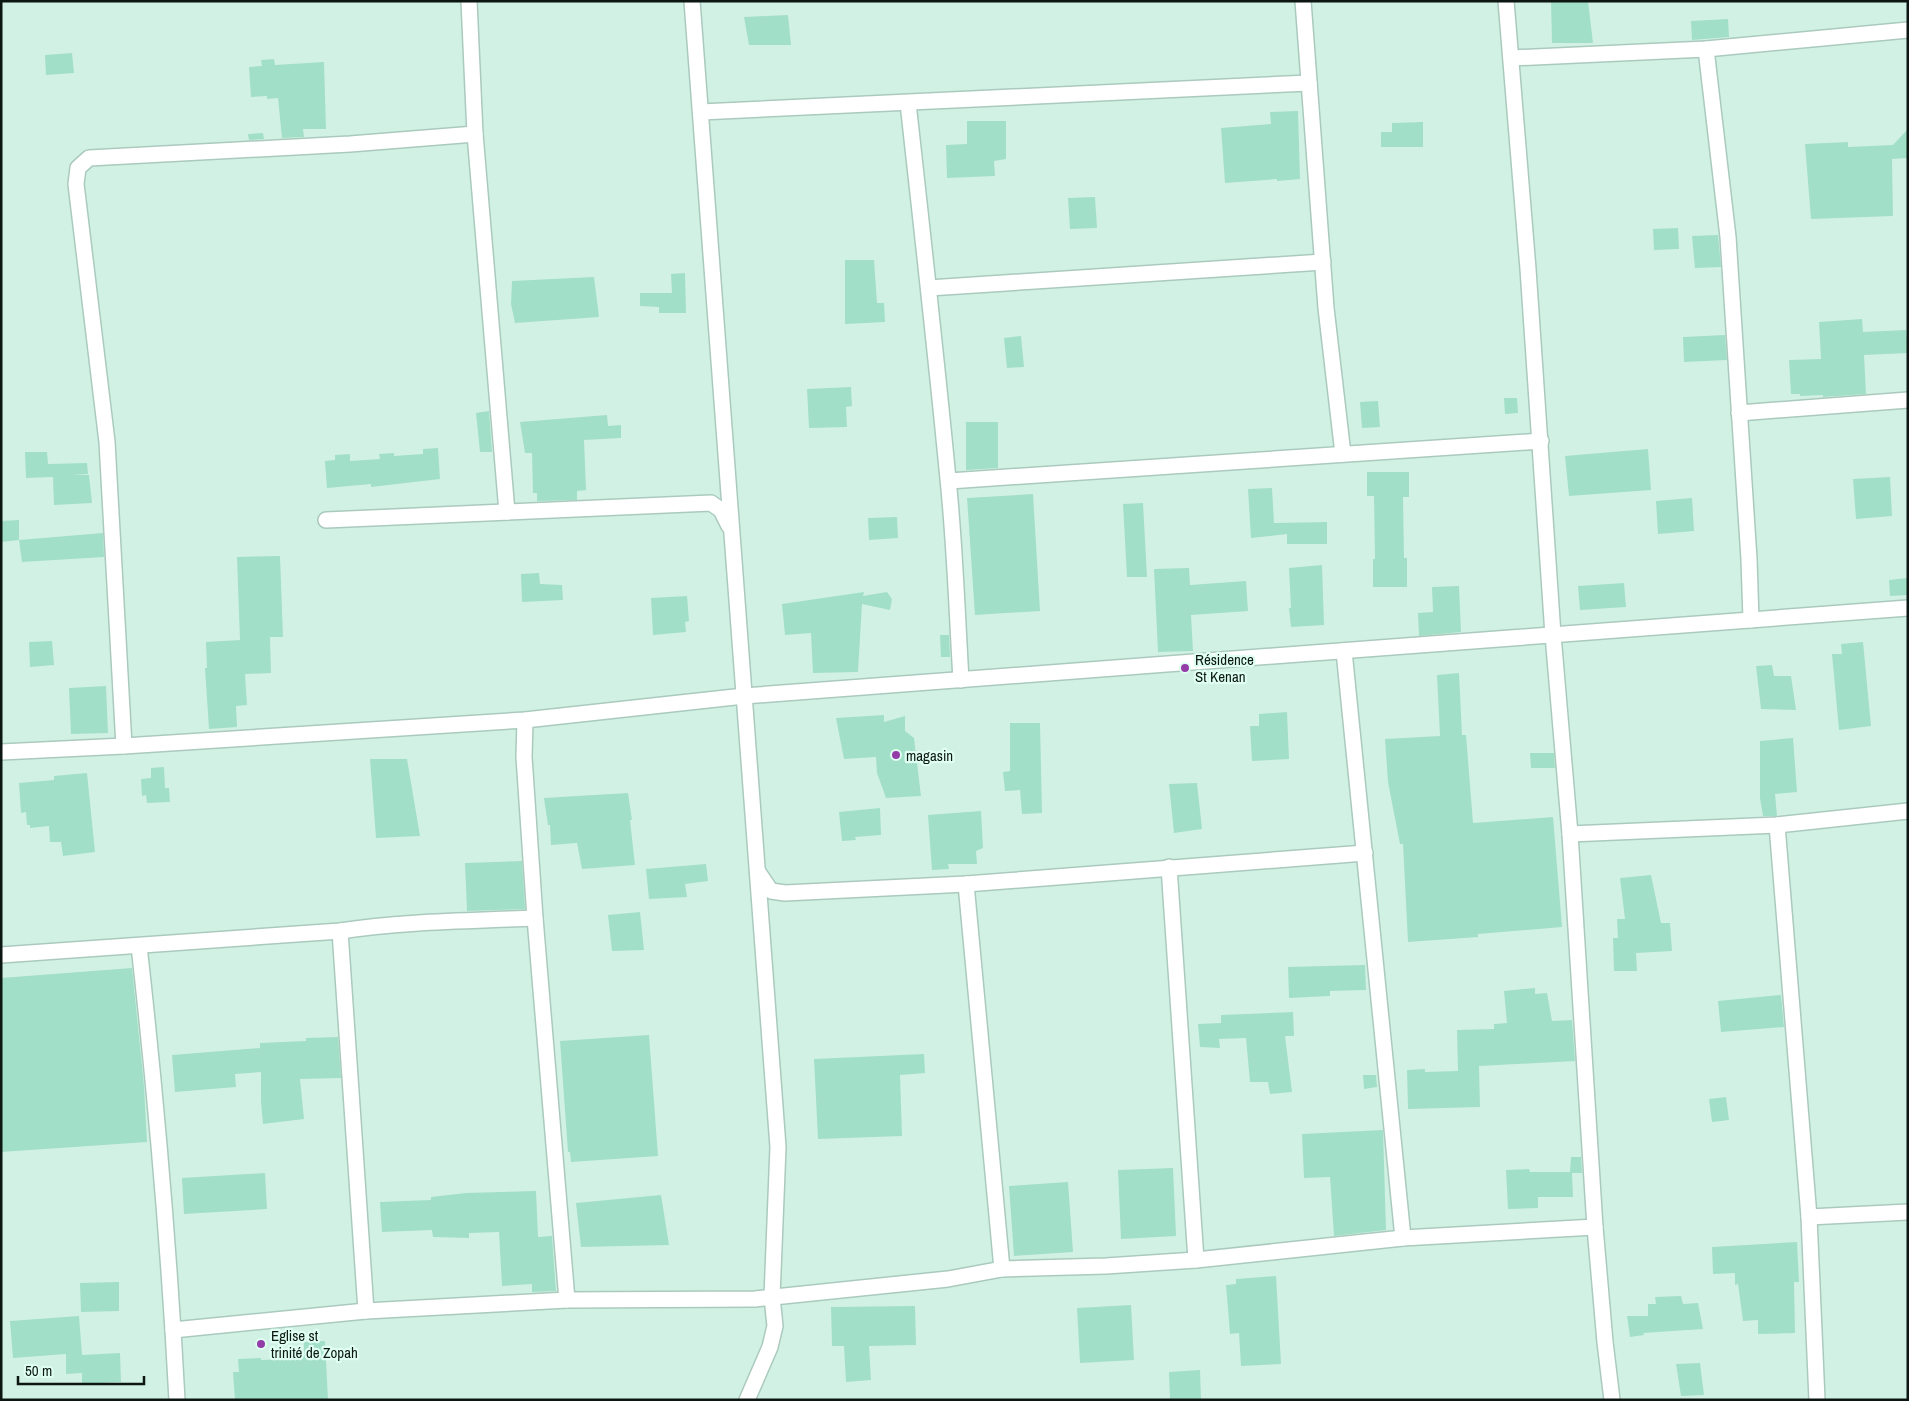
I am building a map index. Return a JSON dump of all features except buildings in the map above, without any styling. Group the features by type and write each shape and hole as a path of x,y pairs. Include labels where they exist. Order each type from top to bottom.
{"street":[{"path":"469,1 475,134 507,512"},
{"path":"692,1 778,1147 772,1297 775,1326 770,1347 747,1400"},
{"path":"1303,1 1326,308 1343,454"},
{"path":"1506,1 1541,441 1553,635 1570,834 1595,1227 1612,1400"},
{"path":"1510,58 1706,49 1908,30"},
{"path":"1706,49 1728,237 1749,558 1751,620"},
{"path":"700,112 1309,83"},
{"path":"908,103 930,288 948,480 961,680"},
{"path":"124,746 107,442 76,184 78,168 90,158 340,145 475,134"},
{"path":"930,288 1323,262"},
{"path":"1739,413 1908,400"},
{"path":"948,480 1541,441"},
{"path":"326,520 711,503 721,510 732,532"},
{"path":"1,752 124,746 525,720 744,696 1908,608"},
{"path":"1344,651 1402,1238"},
{"path":"525,720 524,756 535,918 567,1300"},
{"path":"1570,834 1777,825 1908,812"},
{"path":"1777,825 1809,1217 1817,1400"},
{"path":"758,872 771,890 786,893 966,884 1364,853"},
{"path":"1169,867 1196,1260"},
{"path":"966,884 1002,1269"},
{"path":"1,955 340,931 372,926 535,918"},
{"path":"340,931 366,1311"},
{"path":"139,946 149,1038 177,1400"},
{"path":"1809,1217 1908,1212"},
{"path":"173,1330 366,1311 567,1300 755,1299 948,1279 1002,1269 1106,1266 1196,1260 1402,1238 1595,1227"}],"place":[{"name":"Résidence St Kenan","path":"1185,668"},
{"name":"magasin","path":"896,755"},
{"name":"Eglise st trinité de Zopah","path":"261,1344"}]}
